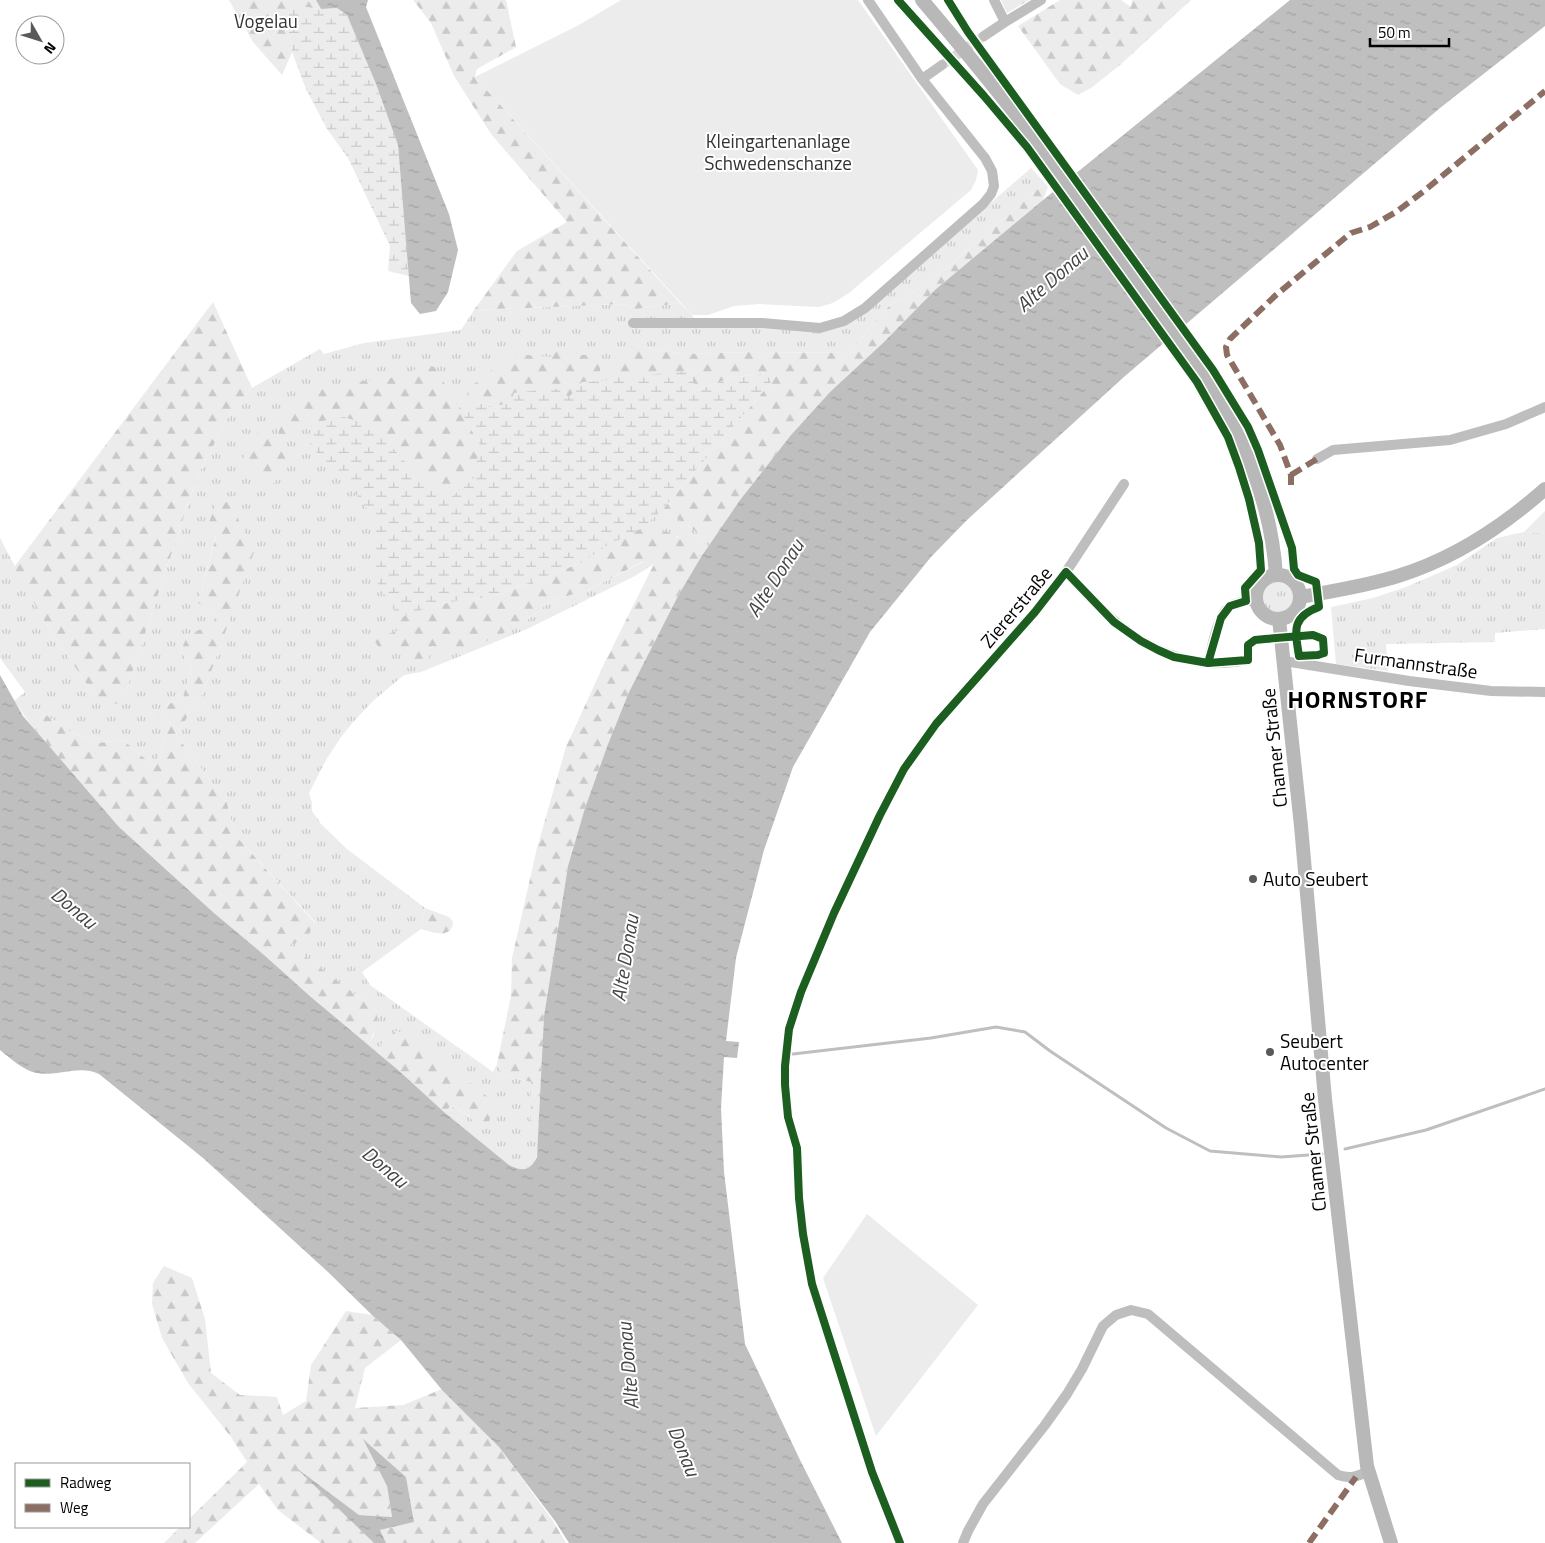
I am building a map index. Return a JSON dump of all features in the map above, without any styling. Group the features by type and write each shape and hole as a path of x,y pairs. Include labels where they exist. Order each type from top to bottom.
{"main road":[{"path":"922,0 1036,140 1206,376 1240,439 1252,466 1264,501 1274,551 1276,575"},
{"path":"1300,597 1396,576 1441,559 1491,531 1545,489"},
{"path":"1276,575 1283,575 1296,583 1300,597 1299,604 1291,614 1279,623 1266,615 1258,606 1256,600 1263,581 1276,575"},
{"name":"Chamer Straße","path":"1279,623 1317,995 1325,1099 1368,1471 1390,1543"}],"street":[{"path":"633,323 762,323 820,328 844,321 865,308 983,204 991,194 994,186 992,171 985,158 922,79 868,0"},
{"path":"994,0 1005,22"},
{"path":"984,36 1042,0"},
{"path":"922,79 942,65"},
{"path":"1317,459 1333,450 1450,440 1506,424 1545,407"},
{"path":"1066,572 1124,484"},
{"name":"Ziererstraße","path":"936,724 1035,612 1066,572 1104,613 1141,641 1174,657 1208,663 1248,660"},
{"path":"1208,663 1221,618 1225,611 1230,606 1239,602 1256,600"},
{"name":"Furmannstraße","path":"1284,662 1412,682 1491,691 1545,692"},
{"path":"963,1543 983,1504 1067,1394 1082,1369 1103,1326 1116,1315 1131,1310 1148,1314 1338,1475 1356,1477 1368,1471"}],"green space":[{"name":"Vogelau","path":"229,0 316,0 321,9 304,7 287,21 292,52 282,75 253,42"},
{"path":"413,0 506,0 516,47 477,69 475,77 680,303 635,309 624,304 474,310 517,251 567,222 491,134 454,76 431,23"},
{"name":"Kleingartenanlage Schwedenschanze","path":"621,0 858,0 978,170 971,190 849,293 833,303 819,307 759,304 734,306 708,315 692,315 475,77 579,25"},
{"path":"1001,0 1029,0 1007,13"},
{"path":"1060,0 1121,0 1131,7 1132,0 1191,0 1120,65 1091,88 1078,95 1060,84 1018,26"},
{"path":"304,7 337,8 347,15 376,84 398,145 409,276 388,271 390,246 348,158 327,129 306,89 292,52 287,21 291,9"},
{"path":"1031,168 1045,183 941,273 905,298 893,302 850,353 751,352 682,354 636,346 663,509 711,542 701,557 677,536 608,545 583,562 424,609 400,630 397,647 427,664 431,646 521,625 551,601 590,589 643,562 654,564 635,576 527,629 421,672 404,675 373,701 341,737 326,760 309,793 312,811 321,824 347,849 425,908 421,929 362,972 370,985 493,1072 497,1064 503,1073 515,1079 531,1082 531,1120 539,1123 539,1141 533,1165 527,1169 520,1169 509,1165 444,1112 451,1106 487,1126 383,1040 378,1053 367,1045 374,1035 377,1011 289,945 315,922 235,835 227,803 176,735 204,691 253,552 216,535 198,603 215,615 214,624 188,635 180,652 192,665 182,701 167,704 159,718 171,723 155,767 123,740 97,743 71,732 43,713 36,732 14,701 25,692 0,658 0,538 44,621 94,695 126,691 197,477 228,417 252,388 320,349 324,354 364,343 461,330 474,310 624,304 635,309 680,303 692,315 698,327 731,325 803,330 859,316"},
{"path":"1045,183 1048,187 1043,200 936,289 883,343 830,392 791,435 740,500 711,542 663,509 772,381 764,373 731,378 695,391 691,372 616,377 613,364 620,348 636,346 682,354 751,352 850,353 893,302 905,298 941,273"},
{"path":"213,302 252,388 228,417 197,477 126,691 118,703 108,706 94,695 44,621 14,567"},
{"path":"557,351 568,351 580,355 599,355 601,381 582,382 569,398 554,388 514,393 511,403 493,406 477,403 468,396 471,386 490,373 494,360 505,361 508,355 515,354 551,357"},
{"path":"422,364 435,367 480,445 474,478 448,500 412,469 385,440 360,422 311,423 286,442 285,469 269,489 240,464 258,432 277,439 285,413 310,393 341,384 406,376"},
{"path":"691,371 695,391 731,378 765,373 772,381 663,509 642,528 608,545 583,562 490,598 463,599 424,609 399,618 375,579 376,521 345,480 310,446 311,423 344,417 360,422 385,440 412,469 448,500 474,478 480,445 456,402 472,401 490,407 511,403 514,393 555,388 569,397 582,382 601,381 616,377"},
{"path":"230,502 254,552 204,691 176,735 227,803 235,835 315,923 304,939 290,945 377,1011 375,1028 367,1045 214,913 119,827 36,732 43,713 71,732 97,743 123,740 155,767 171,723 159,718 167,704 182,701 192,665 180,652 188,635 214,623 215,615 198,603 216,536 207,528 216,503"},
{"path":"1545,511 1545,533 1524,532"},
{"path":"642,528 661,530 675,535 701,557 678,596 629,692 585,808 568,866 544,1016 539,1123 531,1120 531,1082 515,1079 503,1073 497,1064 511,996 512,958 537,848 566,747 604,664 654,564 642,562 590,589 551,601 521,625 463,652 432,646 427,665 420,667 397,647 384,655 373,639 400,630 399,618 424,609 463,599 490,598 583,562 608,545"},
{"path":"1524,532 1545,533 1545,629 1495,633 1495,642 1386,644 1388,671 1336,664 1331,607 1373,598 1406,587 1457,565 1497,538"},
{"path":"1279,581 1290,586 1295,597 1290,608 1279,613 1268,608 1263,597 1268,586"},
{"path":"425,908 449,917 453,922 452,928 445,933 421,929"},
{"path":"396,1031 409,1034 494,1102 488,1126 475,1127 470,1116 451,1106 444,1112 378,1053 383,1040"},
{"path":"867,1214 978,1305 876,1436 823,1278"},
{"path":"164,1266 192,1278 205,1319 211,1373 240,1395 277,1397 283,1415 306,1401 311,1365 346,1311 372,1315 401,1340 365,1368 355,1408 403,1405 442,1389 499,1447 553,1521 566,1543 386,1543 380,1530 414,1522 406,1477 364,1440 387,1486 392,1517 359,1515 300,1471 374,1543 321,1543 278,1510 259,1484 195,1543 164,1543 179,1528 190,1528 190,1518 247,1462 231,1437 188,1383 162,1338 152,1304 153,1283"}],"water":[{"path":"316,0 368,0 366,7 449,214 458,250 448,292 436,311 420,314 411,303 398,145 376,84 347,15 337,8 321,9"},
{"path":"1290,0 1545,0 1545,26 1440,108 1125,376 967,520 931,557 870,632 793,767 764,850 736,958 726,1041 739,1042 737,1058 724,1057 721,1108 724,1172 745,1344 842,1543 569,1543 555,1521 499,1447 442,1390 401,1340 203,1158 99,1074 84,1070 36,1073 22,1067 0,1050 0,675 23,716 119,827 214,913 398,1070 444,1112 509,1165 518,1169 529,1168 537,1157 544,1016 568,866 585,808 629,692 678,596 701,557 740,500 791,435 830,392 883,343 936,289"},
{"path":"363,1439 406,1477 414,1522 380,1530 386,1543 374,1543 295,1467 359,1515 392,1517 387,1486"}],"pier":[{"path":"1073,172 1186,328 1167,344 1054,188"}],"waterway":[{"path":"793,1054 931,1038 996,1027 1025,1032 1050,1051 1166,1128 1210,1151 1281,1157 1322,1154"},
{"path":"1345,1149 1426,1130 1545,1089"}],"tunnel":[{"path":"942,65 984,36"}],"marked path":[{"path":"1291,485 1291,475 1280,445 1227,355 1226,347 1230,339 1276,295 1351,233 1370,227 1396,212 1545,91"},
{"path":"1291,475 1317,459"},
{"path":"1309,1543 1356,1477"}],"cycle path":[{"path":"898,0 1027,147 1197,382 1228,437 1249,499 1259,543 1261,570 1245,588 1246,601 1230,606 1221,618 1208,663"},
{"path":"900,1543 872,1472 812,1284 799,1198 797,1148 788,1117 785,1085 789,1029 801,992 834,913 880,815 904,769 936,724 1035,612 1066,572 1114,622 1141,641 1174,657 1208,663 1248,660 1248,645 1255,640 1265,639 1313,635 1323,639 1324,653 1299,656 1296,639 1296,632 1297,626 1299,620 1304,615 1319,607 1316,582 1298,575 1294,569 1292,548 1258,450 1248,427 1213,370 968,32 948,0"}],"place":[{"name":"Auto Seubert","path":"1253,879"},
{"name":"Seubert Autocenter","path":"1270,1052"}],"district":[{"name":"HORNSTORF","path":"1358,700"}],"water label":[{"name":"Alte Donau","path":"1052,279"},
{"name":"Alte Donau","path":"775,578"},
{"name":"Donau","path":"74,908"},
{"name":"Alte Donau","path":"625,958"},
{"name":"Donau","path":"385,1167"},
{"name":"Alte Donau","path":"628,1366"},
{"name":"Donau","path":"684,1451"}]}
